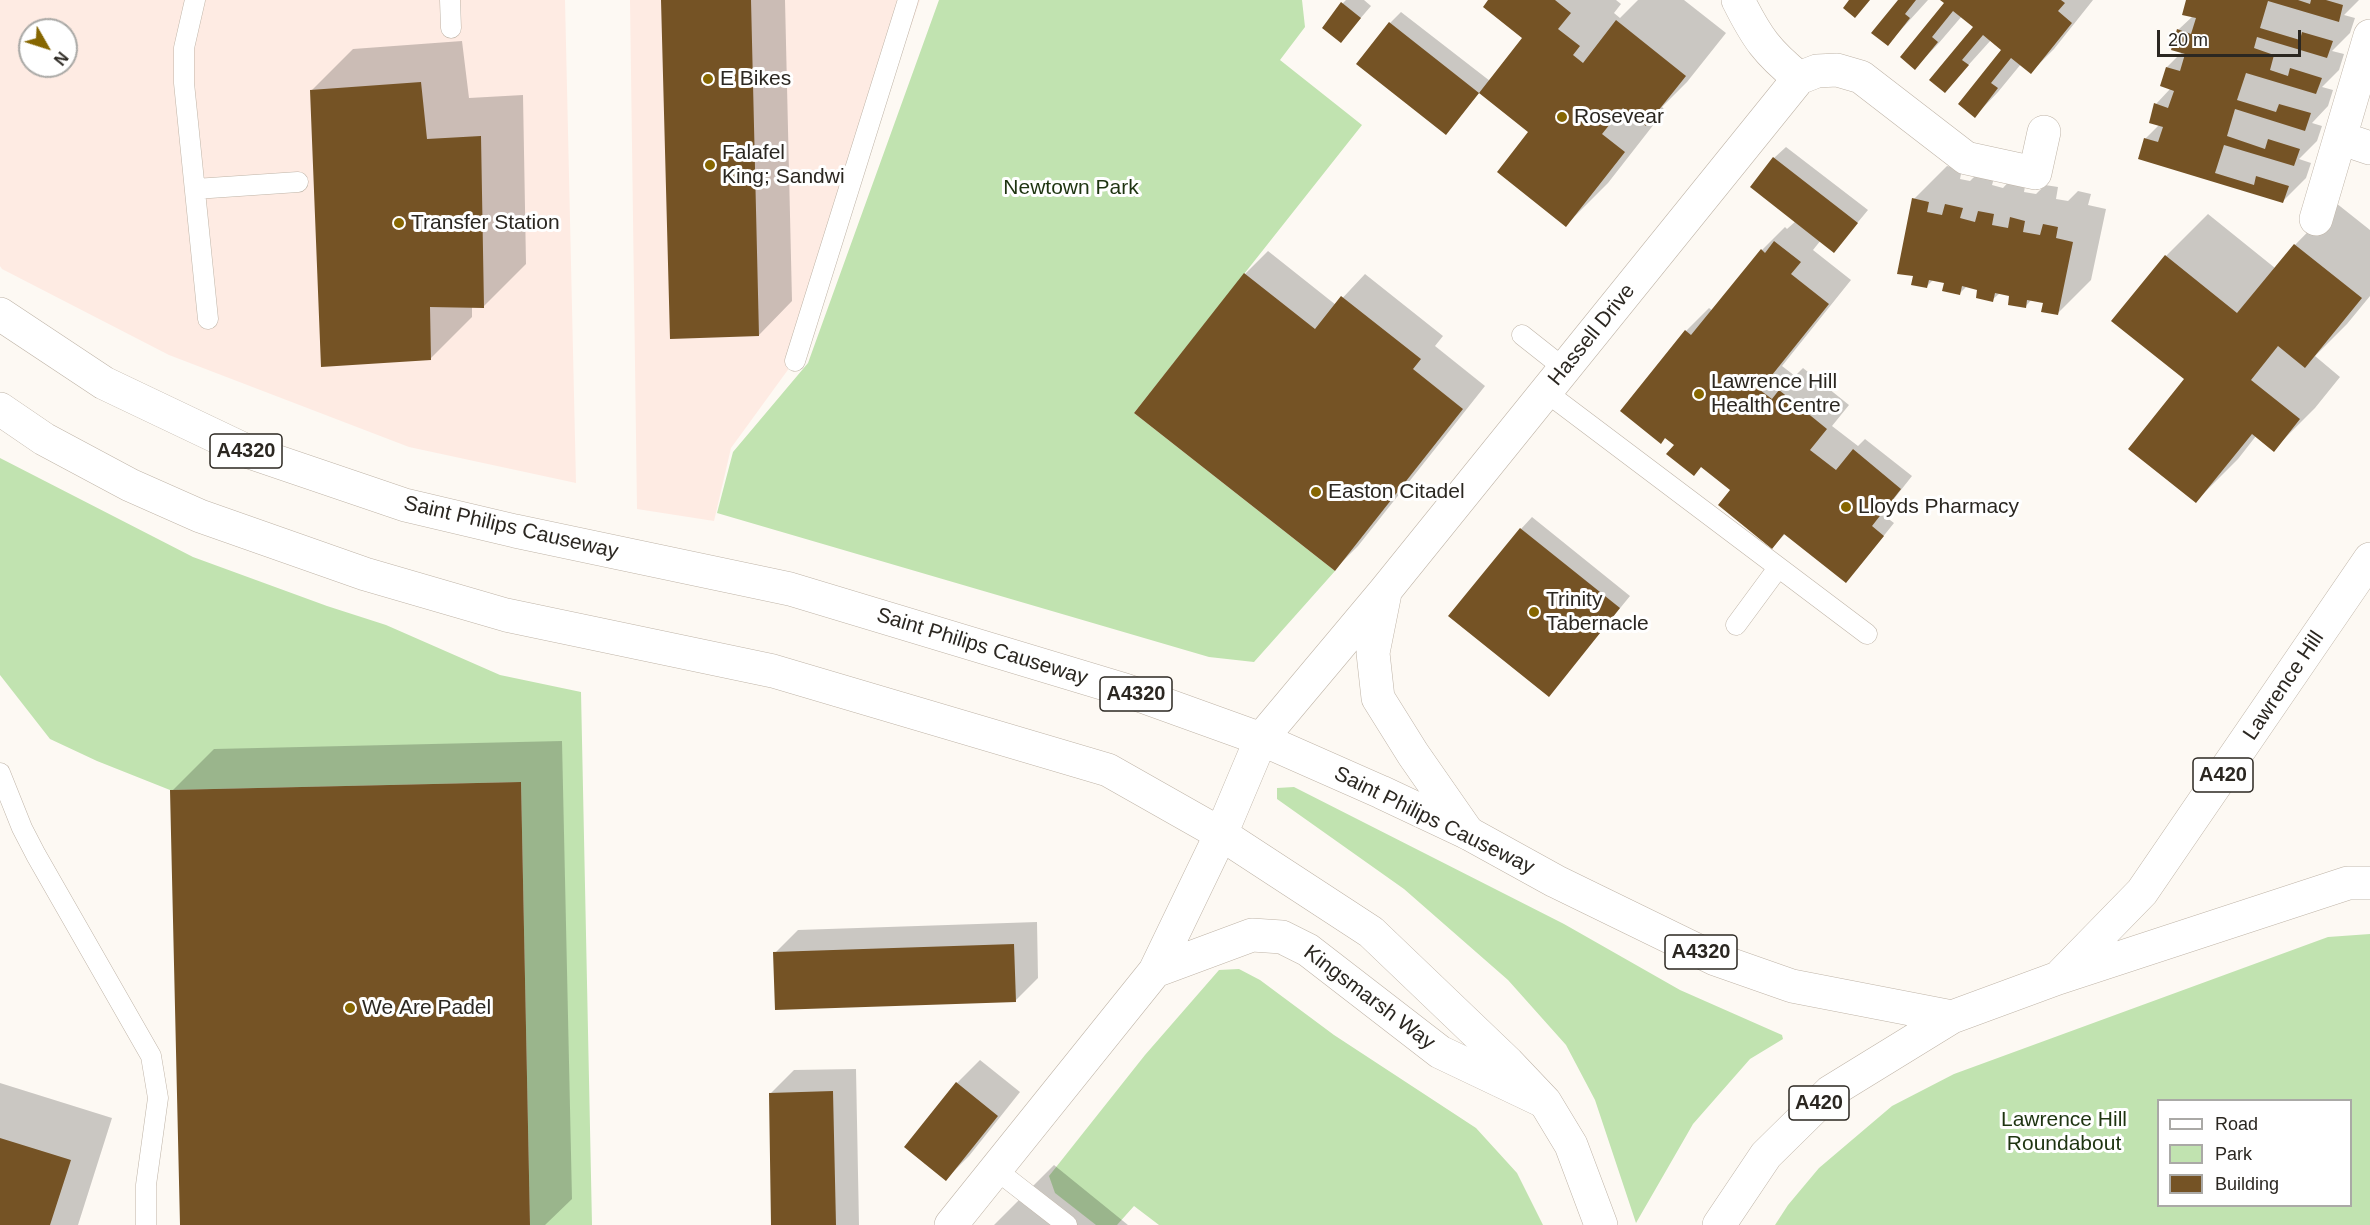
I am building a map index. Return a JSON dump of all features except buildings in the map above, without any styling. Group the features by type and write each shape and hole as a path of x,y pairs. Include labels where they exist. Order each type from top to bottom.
{"main road":[{"path":"1738,0 1753,30 1771,55 1799,78 1817,71 1837,70 1861,77 1966,158 2035,173 2044,132"},
{"path":"2316,219 2355,143 2370,36"},
{"name":"Hassell Drive","path":"1221,834 1260,740 1385,591 1799,78"},
{"name":"Saint Philips Causeway","path":"0,314 104,383 249,452 405,505 515,531 790,589 1125,690 1260,740 1381,792 1468,833 1555,880 1715,959 1792,986 1952,1017"},
{"path":"0,409 44,439 120,480 200,516 365,574 506,615 773,670 1108,770 1221,834 1371,932 1508,1063 1545,1102 1571,1144 1601,1225"},
{"name":"Lawrence Hill","path":"2058,978 2142,892 2370,559"},
{"name":"Hassell Drive","path":"1385,591 1373,653 1378,698 1413,754 1468,833"},
{"path":"951,1225 1155,971 1221,834"},
{"name":"A420","path":"1719,1225 1766,1155 1830,1092 1952,1017 2058,978 2348,882 2370,883"},
{"name":"Kingsmarsh Way","path":"1155,971 1252,935 1282,937 1308,950 1440,1052 1545,1102"}],"lane":[{"path":"195,0 184,48 184,83 208,319"},
{"path":"450,0 451,28"},
{"path":"795,361 908,0"},
{"path":"195,189 298,182"},
{"path":"1522,335 1555,380 1778,568 1867,634"},
{"path":"1736,625 1778,568"},
{"path":"0,773 22,828 36,855 151,1056 158,1098 146,1185 146,1225"},
{"path":"995,1169 1067,1225"}],"shaded area":[{"path":"0,0 565,0 576,483 409,447 169,355 0,266"},
{"path":"630,0 920,0 798,356 731,448 714,521 637,509"}],"green space":[{"name":"Newtown Park","path":"939,0 1302,0 1305,27 1280,60 1362,125 1134,413 1335,571 1254,662 1209,657 717,513 733,452 808,363"},
{"path":"0,458 193,557 386,625 500,675 581,692 592,1225 530,1225 521,782 170,790 97,761 50,739 0,675"},
{"path":"1294,787 1564,924 1680,990 1782,1035 1783,1039 1750,1059 1693,1124 1636,1223 1595,1100 1566,1045 1508,980 1404,889 1277,799 1277,788"},
{"name":"Lawrence Hill Roundabout","path":"2370,934 2370,1225 1775,1225 1788,1205 1819,1168 1892,1106 1954,1074 2328,937"},
{"path":"1239,969 1260,980 1334,1035 1476,1128 1517,1173 1543,1225 1159,1225 1134,1206 1117,1225 1096,1225 1055,1193 1049,1176 1145,1055 1219,970"}],"place":[{"name":"E Bikes","path":"708,79"},
{"name":"Rosevear","path":"1562,117"},
{"name":"Falafel King; Sandwi","path":"710,165"},
{"name":"Transfer Station","path":"399,223"},
{"name":"Lawrence Hill Health Centre","path":"1699,394"},
{"name":"Easton Citadel","path":"1316,492"},
{"name":"Lloyds Pharmacy","path":"1846,507"},
{"name":"Trinity Tabernacle","path":"1534,612"},
{"name":"We Are Padel","path":"350,1008"}]}
